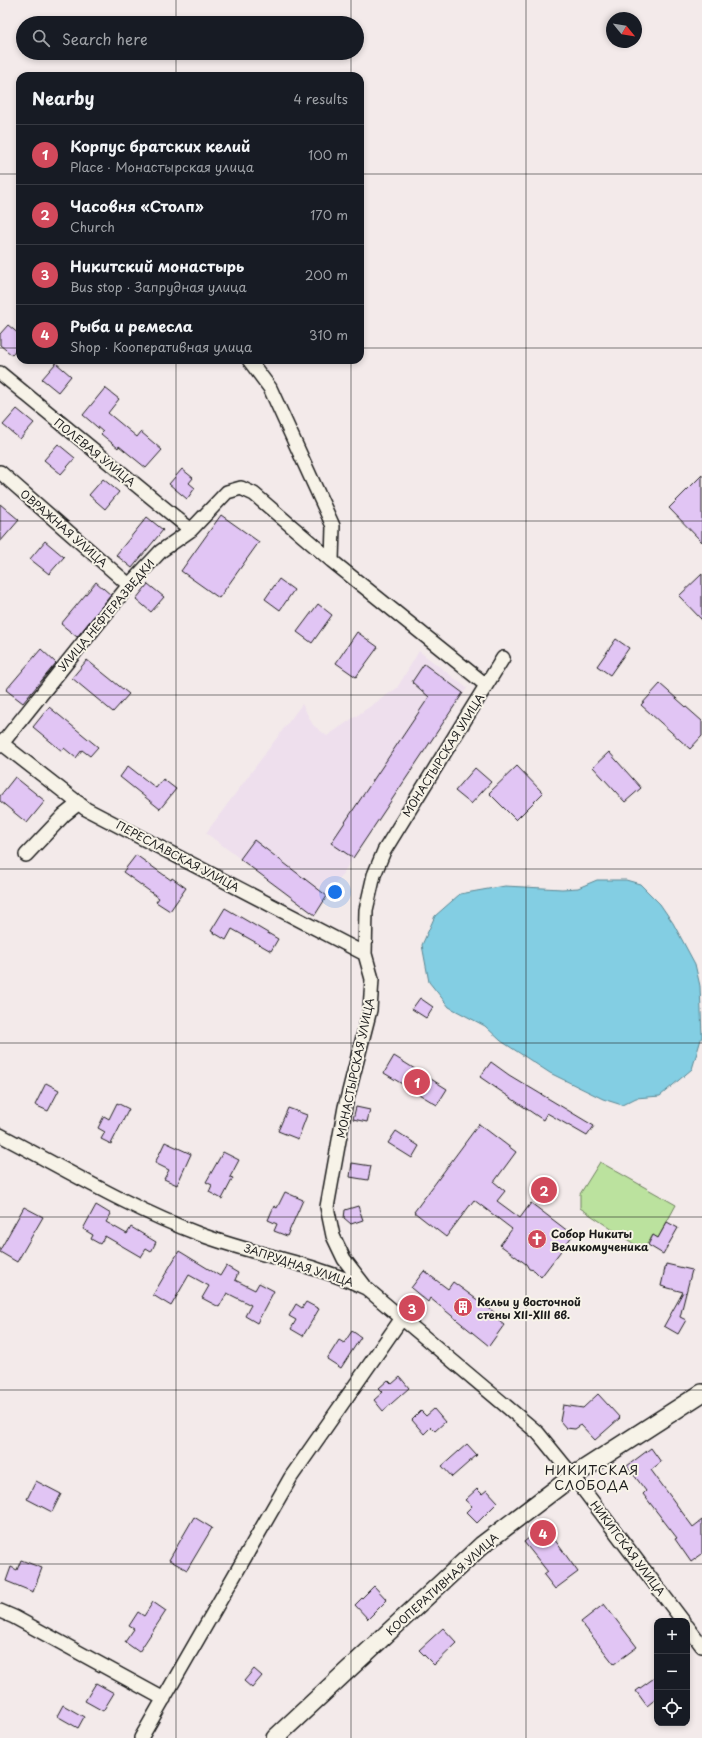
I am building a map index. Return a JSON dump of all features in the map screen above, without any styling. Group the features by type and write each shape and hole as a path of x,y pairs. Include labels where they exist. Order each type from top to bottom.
{"street":[{"path":"252,364 270,388 333,526 332,561"},
{"name":"ПОЛЕВАЯ УЛИЦА","path":"0,373 191,530"},
{"name":"ОВРАЖНАЯ УЛИЦА","path":"0,472 129,584"},
{"name":"УЛИЦА НЕФТЕРАЗВЕДКИ","path":"1,744 129,584 161,550 191,530 228,492 241,488 254,494 332,561 486,685"},
{"name":"МОНАСТЫРСКАЯ УЛИЦА","path":"366,1288 344,1259 335,1242 327,1207 345,1107 370,1010 372,979 365,954 366,910 374,875 384,851 503,658"},
{"name":"ПЕРЕСЛАВСКАЯ УЛИЦА","path":"1,744 79,803 365,954"},
{"path":"26,855 64,815 79,803"},
{"name":"ЗАПРУДНАЯ УЛИЦА","path":"0,1135 160,1218 200,1234 343,1277 366,1288 538,1433 573,1476"},
{"path":"141,1738 291,1478 402,1318"},
{"name":"КООПЕРАТИВНАЯ УЛИЦА","path":"274,1738 482,1545 573,1476 702,1393"},
{"name":"НИКИТСКАЯ УЛИЦА","path":"573,1476 681,1618"},
{"path":"0,1611 14,1617 164,1699"},
{"path":"690,1630 702,1646"}],"shaded area":[{"path":"419,651 467,688 315,915 206,833 302,704 313,725 327,736 397,688"}],"green space":[{"path":"600,1162 676,1205 658,1238 653,1235 643,1250 580,1208 580,1194"}],"water":[{"path":"597,880 626,880 640,884 660,904 673,923 695,964 700,986 702,1036 692,1069 660,1096 636,1098 622,1105 603,1099 550,1073 501,1041 485,1026 449,1007 429,982 422,945 435,916 460,894 505,886 562,889 578,888"}],"building":[{"path":"8,325 16,332 16,350 12,355 0,345 0,334"},
{"path":"55,364 57,364 71,376 58,392 42,379"},
{"path":"105,388 119,399 108,413 137,437 141,432 162,450 146,468 119,446 118,448 101,434 103,432 83,415"},
{"path":"17,409 34,423 20,439 3,425"},
{"path":"58,444 75,458 61,474 44,460"},
{"path":"182,469 193,478 189,483 195,488 187,499 169,484"},
{"path":"702,475 702,542 669,508"},
{"path":"103,479 119,492 105,509 89,495"},
{"path":"0,504 19,520 0,542"},
{"path":"221,515 259,542 219,598 181,571"},
{"path":"147,517 163,530 132,568 116,555"},
{"path":"45,541 64,557 49,574 30,559"},
{"path":"702,574 702,620 679,596"},
{"path":"279,579 294,590 280,610 265,599"},
{"path":"96,582 111,595 77,637 61,624"},
{"path":"148,584 164,597 151,612 136,599"},
{"path":"318,604 332,615 312,643 297,632"},
{"path":"357,632 378,647 356,677 336,663"},
{"path":"616,639 629,648 610,675 597,666"},
{"path":"41,649 56,663 23,703 6,690"},
{"path":"87,660 129,694 113,712 72,678"},
{"path":"424,664 463,693 353,858 331,843 429,697 412,682"},
{"path":"660,684 702,721 702,736 690,749 641,705"},
{"path":"49,707 98,747 90,756 82,750 76,758 64,748 62,751 33,727"},
{"path":"609,752 641,788 625,802 593,767"},
{"path":"128,766 156,788 163,779 176,789 160,809 120,777"},
{"path":"517,766 543,793 516,820 489,793"},
{"path":"475,768 491,782 471,804 455,791"},
{"path":"15,777 45,801 27,823 0,801 0,796"},
{"path":"254,840 327,896 315,915 240,859"},
{"path":"136,855 171,880 172,878 186,888 170,911 156,902 159,898 123,872"},
{"path":"225,908 278,939 271,951 232,929 226,940 211,931"},
{"path":"420,998 433,1007 426,1018 412,1009"},
{"path":"394,1056 447,1089 437,1105 384,1073"},
{"path":"491,1062 509,1075 594,1126 587,1136 547,1113 543,1120 480,1077"},
{"path":"46,1083 59,1090 48,1111 35,1105"},
{"path":"117,1103 129,1109 111,1144 101,1139 105,1132 98,1128 104,1116 109,1119"},
{"path":"356,1107 370,1110 367,1122 353,1119"},
{"path":"288,1108 307,1115 298,1139 278,1131"},
{"path":"479,1124 516,1152 494,1182 505,1191 497,1201 520,1218 531,1203 573,1235 541,1277 534,1270 529,1269 526,1264 500,1245 512,1229 474,1200 446,1237 414,1212"},
{"path":"396,1131 419,1146 412,1158 388,1143"},
{"path":"165,1142 191,1154 177,1185 164,1179 169,1170 155,1163"},
{"path":"223,1152 239,1160 230,1177 233,1178 222,1199 209,1192 212,1185 206,1182"},
{"path":"352,1163 371,1166 368,1180 350,1177"},
{"path":"543,1179 554,1188 544,1201 533,1193"},
{"path":"285,1192 303,1200 287,1236 274,1231 277,1224 268,1220 274,1206 277,1208"},
{"path":"96,1205 111,1214 106,1222 127,1234 131,1227 156,1242 151,1252 146,1249 141,1257 105,1236 100,1244 91,1239 93,1235 83,1229"},
{"path":"358,1206 363,1220 351,1224 344,1218 345,1210"},
{"path":"24,1207 43,1217 17,1262 0,1252 0,1250"},
{"path":"667,1222 678,1228 663,1254 648,1245 653,1235 658,1238"},
{"path":"179,1251 220,1276 226,1266 238,1273 235,1280 255,1290 259,1283 274,1291 257,1323 245,1316 251,1305 227,1293 219,1307 202,1298 209,1286 189,1275 171,1306 153,1295"},
{"path":"666,1264 692,1270 680,1317 686,1320 678,1334 664,1326 683,1292 661,1286"},
{"name":"Кельи у восточной стены XII-XIII вв.","path":"424,1271 448,1289 453,1282 498,1315 495,1318 504,1325 489,1346 430,1298 428,1302 411,1288"},
{"path":"306,1302 319,1309 303,1336 291,1329 296,1320 289,1316 296,1304 302,1308"},
{"path":"352,1331 361,1337 341,1368 327,1359 339,1340 344,1343"},
{"path":"400,1377 409,1388 383,1411 374,1400 383,1392 379,1388 388,1380 392,1384"},
{"path":"598,1394 620,1418 595,1440 581,1425 575,1429 566,1428 560,1421 563,1405 583,1408"},
{"path":"434,1409 445,1422 435,1431 431,1427 424,1434 412,1420 421,1411 426,1416"},
{"path":"467,1444 477,1455 452,1477 442,1466"},
{"path":"651,1448 661,1462 651,1470 693,1527 702,1520 702,1554 691,1562 675,1539 677,1538 643,1494 646,1491 627,1466"},
{"path":"36,1481 61,1494 52,1512 27,1499"},
{"path":"477,1489 482,1494 487,1490 498,1502 477,1523 466,1512 472,1506 465,1500"},
{"path":"194,1517 212,1528 187,1570 169,1560"},
{"path":"544,1525 578,1572 555,1589 544,1575 548,1572 524,1542"},
{"path":"21,1560 42,1568 33,1592 6,1581 11,1567 17,1570"},
{"path":"374,1586 387,1600 368,1619 355,1605"},
{"path":"153,1602 166,1611 139,1652 125,1642 134,1629 129,1626 138,1612 144,1616"},
{"path":"604,1604 637,1647 614,1664 581,1622"},
{"path":"443,1628 457,1643 434,1665 419,1650"},
{"path":"254,1669 262,1676 252,1688 244,1681"},
{"path":"654,1678 654,1700 647,1706 636,1691"},
{"path":"96,1683 114,1693 103,1711 85,1701"},
{"path":"63,1705 84,1717 78,1728 57,1716"}],"place":[{"name":"Корпус братских келий","path":"417,1082"},
{"name":"Часовня «Столп»","path":"544,1190"},
{"name":"Собор Никиты Великомученика","path":"537,1239"},
{"name":"Кельи у восточной стены XII-XIII вв.","path":"463,1307"},
{"name":"Никитский монастырь","path":"412,1308"},
{"name":"Рыба и ремесла","path":"543,1533"}],"district":[{"name":"НИКИТСКАЯ СЛОБОДА","path":"592,1476"}]}
